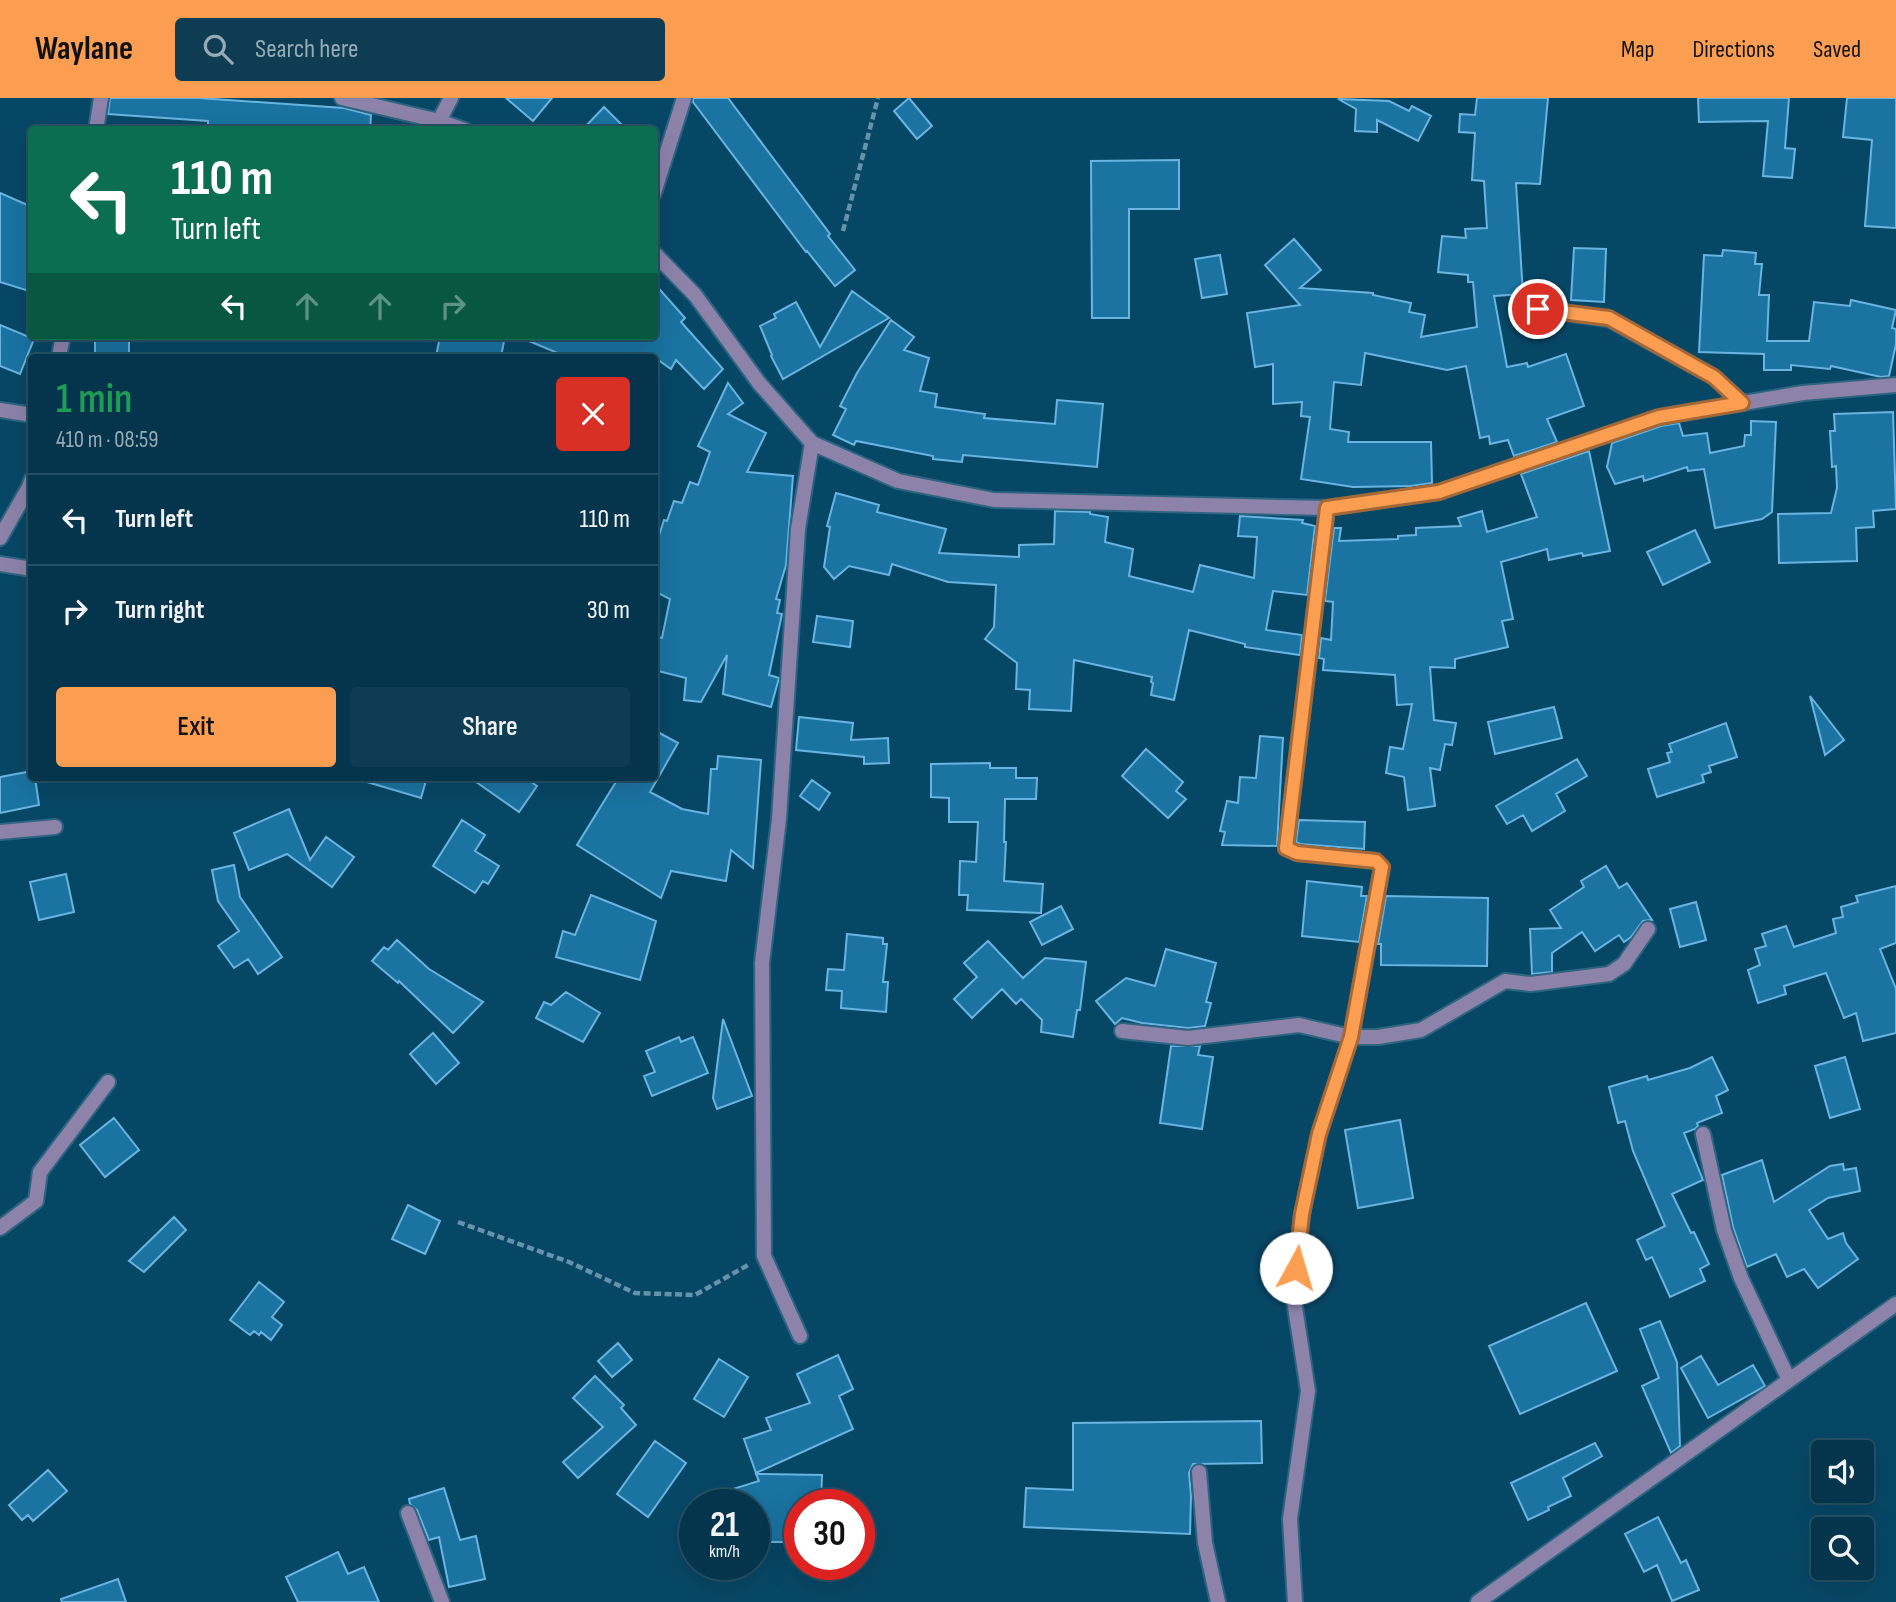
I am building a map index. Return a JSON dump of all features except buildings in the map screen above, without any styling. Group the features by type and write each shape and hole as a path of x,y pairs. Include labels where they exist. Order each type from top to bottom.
{"street":[{"path":"97,126 101,98"},
{"path":"342,98 453,126"},
{"path":"439,121 450,98"},
{"path":"658,180 684,98"},
{"path":"658,257 695,295 759,383 812,443 898,481 994,500 1327,508 1439,492 1659,417 1803,393 1896,385"},
{"path":"1538,309 1609,318 1714,377 1742,403"},
{"path":"0,410 28,414"},
{"path":"800,1336 764,1256 762,963 779,819 798,529 812,443"},
{"path":"0,538 28,489"},
{"path":"1295,1602 1290,1519 1308,1391 1293,1294 1302,1214 1319,1134 1351,1037 1382,867 1376,861 1297,853 1286,848 1327,508"},
{"path":"0,564 28,568"},
{"path":"0,832 55,827"},
{"path":"1122,1031 1188,1038 1299,1024 1351,1037 1378,1037 1421,1030 1505,981 1531,984 1609,974 1624,964 1648,929"},
{"path":"0,1228 36,1201 40,1172 108,1082"},
{"path":"1703,1134 1724,1230 1741,1278 1789,1380"},
{"path":"1478,1602 1896,1304"},
{"path":"1199,1472 1205,1543 1217,1602"},
{"path":"408,1513 442,1602"}],"path":[{"path":"844,231 878,98"},
{"path":"458,1222 569,1262 635,1293 695,1294 764,1256"}],"route":[{"path":"1296,1268 1302,1214 1319,1134 1351,1037 1382,867 1376,861 1297,853 1286,848 1327,508 1439,492 1659,417 1742,403 1714,377 1609,318 1538,309"}]}
